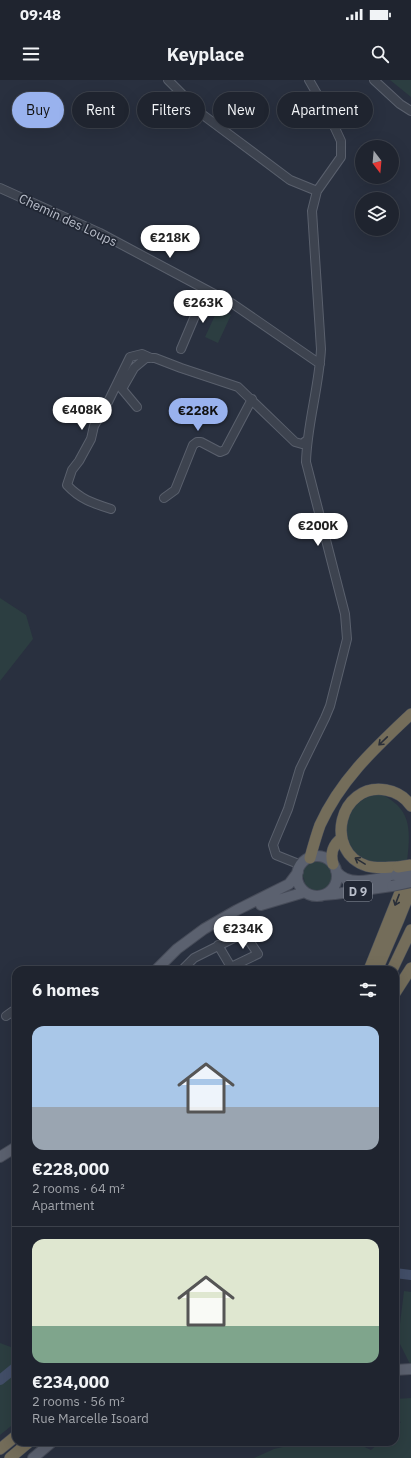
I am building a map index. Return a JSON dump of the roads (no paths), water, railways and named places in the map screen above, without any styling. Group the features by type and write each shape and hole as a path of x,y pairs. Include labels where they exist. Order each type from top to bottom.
{"highway":[{"path":"310,858 319,827 341,788 364,759 411,714"},
{"path":"411,806 403,796 393,791 378,790 363,793 354,798 346,809 342,821 342,838 349,852 362,863 397,871 411,864"},
{"path":"335,868 331,857 332,849 342,838"},
{"path":"371,966 411,864"},
{"path":"379,966 411,889"},
{"path":"394,966 411,930"},
{"path":"399,987 411,968"},
{"path":"0,1449 12,1439"},
{"path":"10,1458 24,1446"}],"main road":[{"path":"160,966 177,948 206,927 289,884 299,869 310,858 316,856 322,857 335,868 336,883 333,888 323,895 316,896 305,892 298,883 299,869"},
{"name":"D 9","path":"335,868 346,879 354,881 397,871 411,872"},
{"name":"D 9","path":"323,895 411,882"},
{"path":"164,966 180,951 211,930 264,904 305,892"},
{"path":"0,1157 12,1150"},
{"path":"0,1163 12,1156"},
{"path":"399,1370 411,1369"},
{"path":"33,1458 47,1446"}],"street":[{"path":"168,80 203,115 290,180 316,191"},
{"path":"299,869 276,855 273,846 288,809 300,769 330,706 346,638 345,614 306,462 307,440 320,364 321,349 312,211 316,191 341,157 341,141 328,113 309,80"},
{"path":"374,80 400,104 411,111"},
{"name":"Chemin des Loups","path":"0,188 100,233 233,304 320,364"},
{"path":"181,349 206,290"},
{"path":"111,509 91,503 76,495 66,485 72,470 91,439 94,426 108,402 130,357 142,354 238,387 295,442 302,444 307,440"},
{"path":"137,408 122,390 134,368 146,358 152,358"},
{"path":"164,498 175,490 193,446 197,442 201,442 220,452 225,450 252,399"},
{"path":"186,966 194,958 244,933 258,954 233,966"},
{"path":"218,945 230,966"},
{"path":"6,1016 12,1012"}],"waterway":[{"path":"399,1274 411,1275"},
{"path":"0,1380 12,1370"}]}
